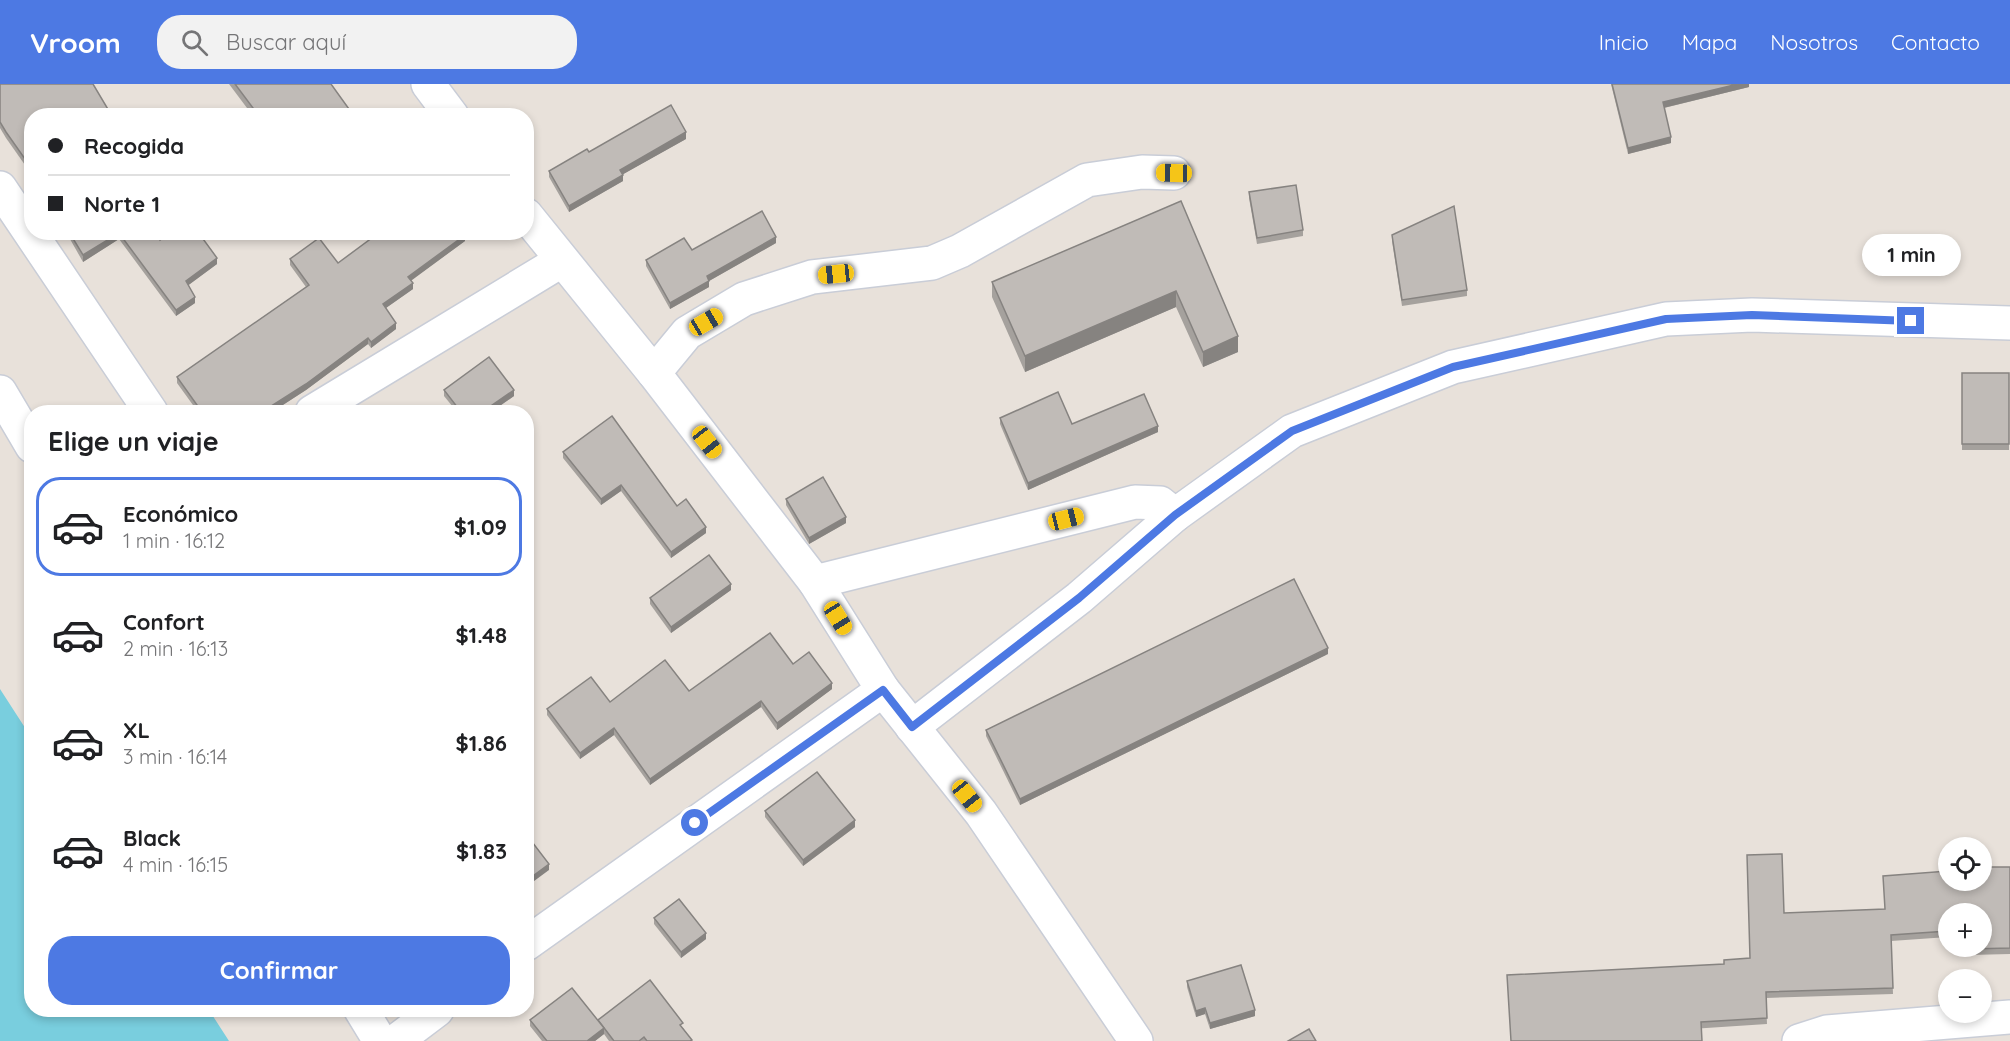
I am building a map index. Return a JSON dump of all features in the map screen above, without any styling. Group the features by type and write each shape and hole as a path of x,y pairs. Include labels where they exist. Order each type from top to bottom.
{"street":[{"path":"428,84 446,108"},
{"path":"654,373 687,333 744,299 812,277 932,263 960,251 1087,180 1142,172 1174,173"},
{"path":"0,188 24,224"},
{"path":"534,226 654,373 815,582 883,690 981,813 1136,1041"},
{"path":"35,240 146,405"},
{"path":"324,405 561,261"},
{"path":"912,727 1079,598 1175,515 1292,431 1453,367 1666,319 1752,315 2010,323"},
{"path":"0,392 24,432"},
{"path":"815,582 1135,502 1160,503 1175,515"},
{"path":"534,938 883,690"},
{"path":"365,1017 380,1041"},
{"path":"396,1041 428,1017"},
{"path":"1799,1041 1827,1032 2010,1017"}],"water":[{"path":"0,689 24,726 24,1017 214,1017 229,1041 0,1041"}],"building":[{"path":"0,84 93,84 107,108 24,108 24,158 0,122"},
{"path":"235,84 331,84 348,108 253,108"},
{"path":"1612,84 1738,84 1663,102 1671,137 1628,148"},
{"path":"671,105 686,132 620,170 623,175 569,206 549,171 587,149 589,152"},
{"path":"1296,185 1303,230 1257,238 1249,192"},
{"path":"1181,201 1238,336 1203,352 1176,291 1025,356 992,282"},
{"path":"1454,206 1467,290 1402,300 1392,235"},
{"path":"762,211 776,237 707,276 709,281 670,303 646,260 684,238 692,250"},
{"path":"74,240 108,240 83,255"},
{"path":"124,240 204,240 217,258 186,281 195,297 176,310"},
{"path":"316,240 321,240 338,263 369,240 458,240 408,277 413,283 383,304 396,323 371,342 368,338 306,384 273,405 197,405 177,377 309,285 290,259"},
{"path":"489,357 514,390 492,405 456,405 444,390"},
{"path":"1962,373 2009,373 2009,444 1962,444"},
{"path":"1058,392 1072,424 1144,394 1158,426 1028,483 1000,418"},
{"path":"612,416 677,506 686,499 706,527 671,552 621,485 601,499 563,452"},
{"path":"823,477 846,517 809,538 786,499"},
{"path":"709,555 731,584 671,627 650,598"},
{"path":"1294,579 1328,648 1020,799 986,730"},
{"path":"770,633 793,664 809,652 832,683 777,723 761,701 650,779 614,728 580,753 547,709 591,677 610,702 665,660 689,691"},
{"path":"817,772 855,820 803,860 765,811"},
{"path":"534,844 549,864 534,875"},
{"path":"1782,854 1784,913 1885,909 1883,876 1938,872 1938,891 1992,891 1992,867 2010,867 2010,948 1992,948 1992,903 1938,903 1938,932 1891,935 1893,988 1766,992 1767,1018 1701,1022 1702,1041 1511,1041 1507,975 1724,964 1724,960 1750,958 1747,855"},
{"path":"679,899 706,933 681,952 654,918"},
{"path":"1241,965 1255,1010 1210,1023 1205,1008 1196,1011 1187,981"},
{"path":"650,980 683,1023 680,1025 692,1040 647,1041 644,1037 639,1041 614,1041 598,1020"},
{"path":"572,988 604,1028 587,1041 547,1041 530,1020"},
{"path":"1309,1029 1316,1041 1288,1041"}],"route":[{"path":"695,823 883,690 912,727 1079,598 1175,515 1292,431 1453,367 1666,319 1752,315 1911,321"}]}
